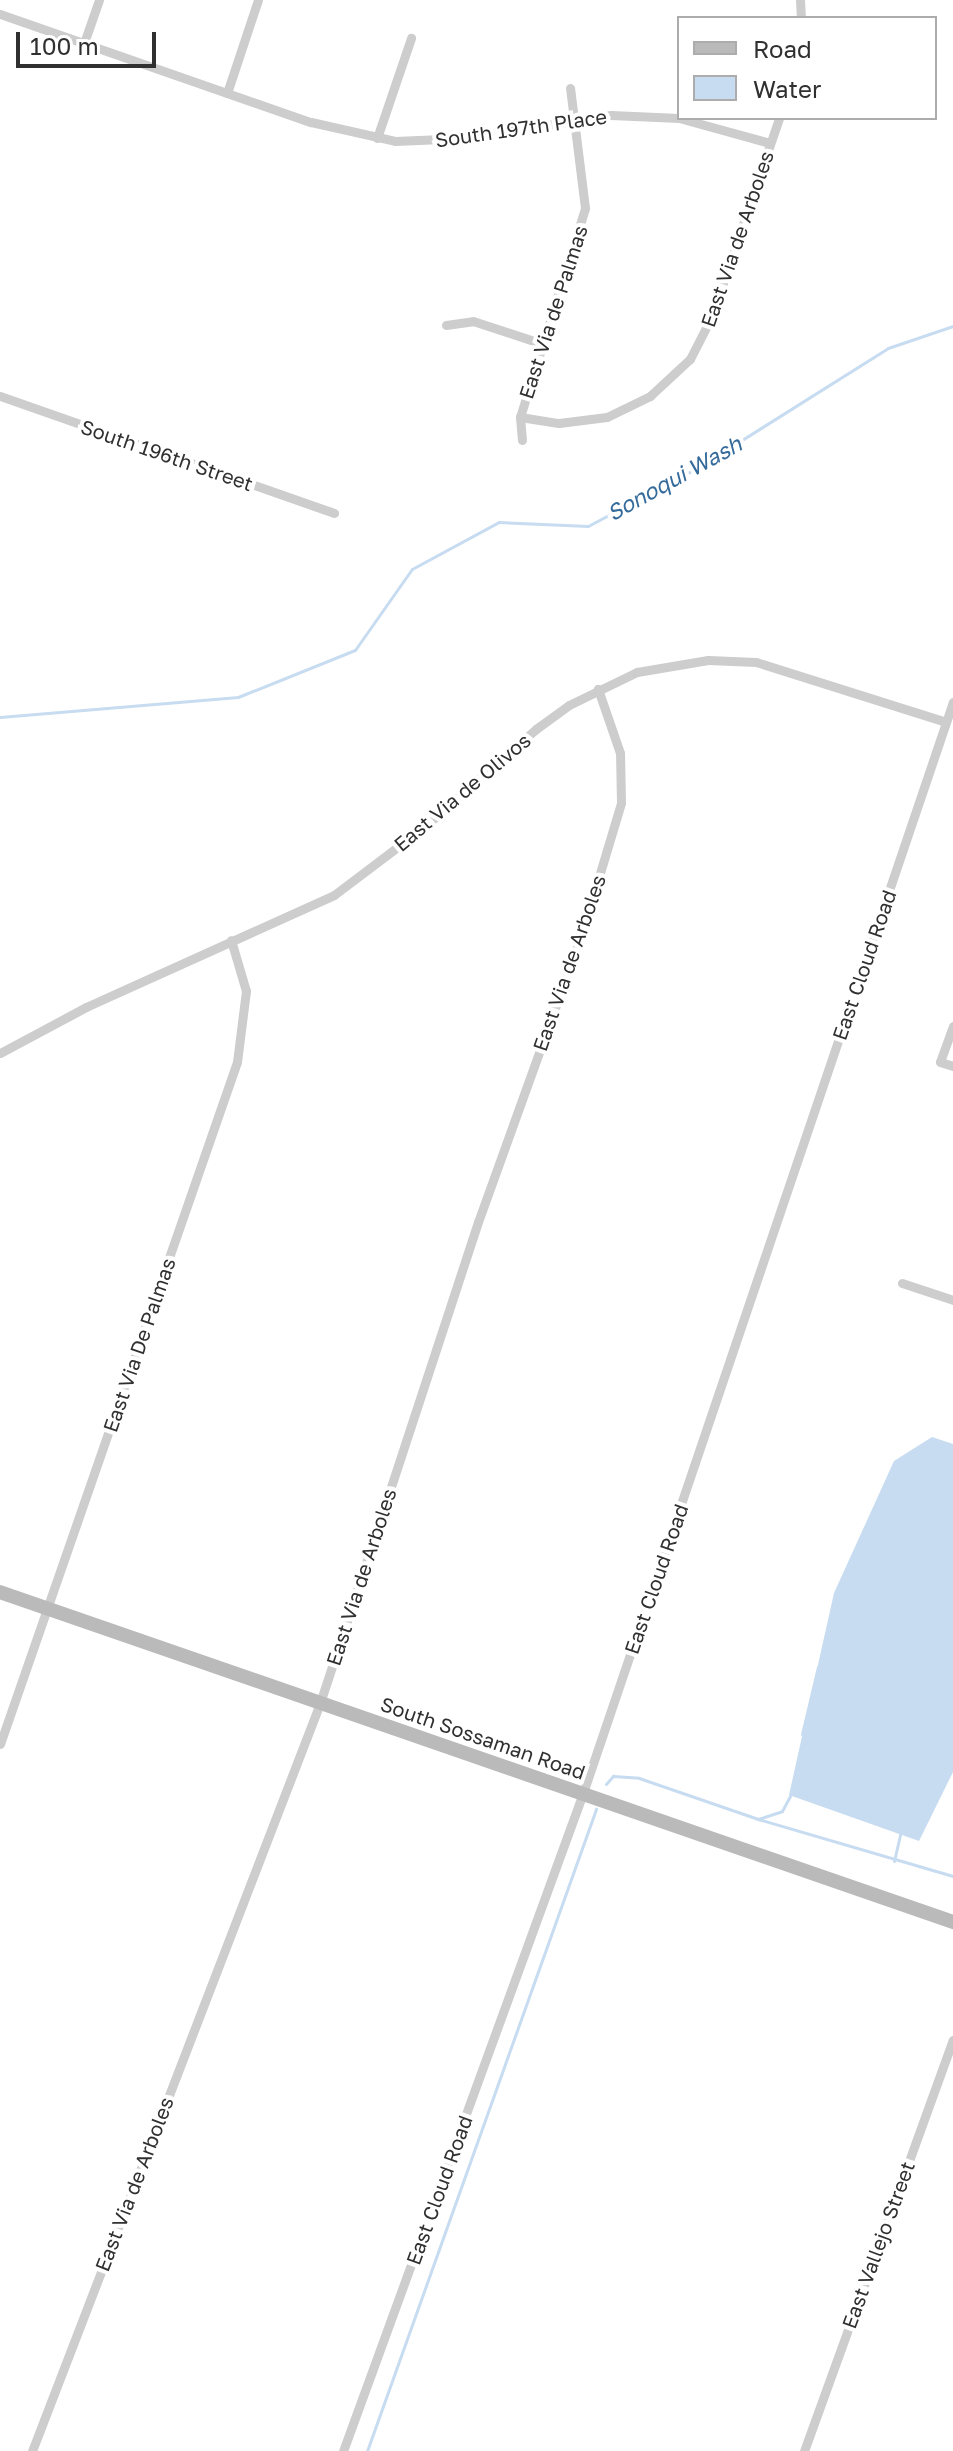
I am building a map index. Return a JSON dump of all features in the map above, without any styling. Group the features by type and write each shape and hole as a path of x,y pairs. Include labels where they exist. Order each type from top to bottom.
{"main road":[{"name":"South Sossaman Road","path":"0,1592 953,1922"}],"street":[{"path":"84,43 99,0"},
{"path":"227,93 258,0"},
{"name":"South 197th Place","path":"0,14 311,122 377,138 439,141 576,119 636,114 677,118"},
{"path":"377,138 411,38"},
{"name":"East Via de Palmas","path":"522,440 520,417 585,208 570,88"},
{"name":"South 197th Place","path":"686,120 770,143"},
{"name":"East Via de Arboles","path":"520,417 559,423 607,417 669,382 703,337 778,120"},
{"path":"446,325 473,321 543,344"},
{"name":"South 196th Street","path":"0,396 334,513"},
{"name":"East Via de Olivos","path":"0,1053 86,1007 334,895 424,827 536,729 598,689 637,672 674,664 756,662 946,722"},
{"name":"East Via de Arboles","path":"32,2451 320,1703 478,1222 582,933 621,803 620,753 598,689"},
{"name":"East Cloud Road","path":"343,2451 583,1793 953,702"},
{"name":"East Via De Palmas","path":"0,1744 237,1062 246,991 231,940"},
{"path":"953,1026 940,1062 953,1066"},
{"path":"902,1283 953,1300"},
{"name":"East Vallejo Street","path":"804,2451 953,2040"}],"water":[{"path":"932,1437 953,1444 953,1772 919,1841 789,1795 834,1593 894,1461"}],"waterway":[{"name":"Sonoqui Wash","path":"0,717 238,697 355,650 412,569 499,522 588,526 699,467 888,348 953,326"},
{"path":"802,1734 818,1667"},
{"path":"606,1784 613,1776 639,1778 758,1819 953,1876"},
{"path":"758,1819 782,1811 792,1792"},
{"path":"367,2451 596,1809"},
{"path":"894,1861 900,1834"}]}
